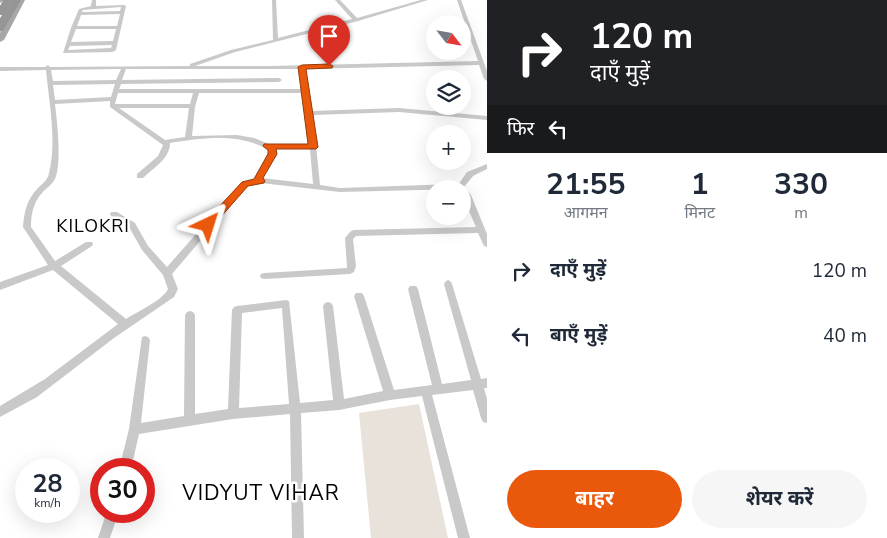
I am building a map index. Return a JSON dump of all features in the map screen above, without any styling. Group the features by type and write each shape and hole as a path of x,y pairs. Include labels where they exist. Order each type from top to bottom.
{"highway":[{"path":"0,14 7,0"},
{"path":"0,27 16,0"}],"main road":[{"path":"0,40 22,0"},
{"path":"0,14 14,14"}],"street":[{"path":"94,0 93,6 95,7"},
{"path":"274,0 276,40"},
{"path":"337,0 356,20"},
{"path":"187,67 233,51 426,0"},
{"path":"458,0 487,79"},
{"path":"124,6 115,43 68,44 82,8 95,7 124,6"},
{"path":"79,14 122,12"},
{"path":"73,28 119,27"},
{"path":"0,69 48,67 302,67 481,63"},
{"path":"0,64 11,68"},
{"path":"48,67 55,128 53,174 49,182 36,194 31,205 27,227 54,266 71,282 125,324"},
{"path":"112,102 124,67"},
{"path":"302,67 310,113 317,188"},
{"path":"50,83 279,80"},
{"path":"116,91 306,91"},
{"path":"188,138 192,106 196,92"},
{"path":"52,102 112,102 192,106"},
{"path":"112,102 155,137 165,142 188,138 236,137 268,146 313,147"},
{"path":"310,113 399,110 487,118"},
{"path":"140,176 161,158 167,147 165,142"},
{"path":"260,181 258,178 273,150 268,146"},
{"path":"466,180 470,174 487,166"},
{"path":"167,273 245,184 260,181 352,190 426,189"},
{"path":"471,209 487,244"},
{"path":"0,412 25,399 59,375 125,324 170,294 173,289 167,273 145,248 132,225 114,214"},
{"path":"264,276 347,272 351,270 352,266 349,238 354,233 481,230"},
{"path":"0,286 54,266 89,244"},
{"path":"448,284 482,383 487,418"},
{"path":"413,289 432,390 464,538"},
{"path":"359,296 390,395"},
{"path":"233,414 237,310 286,304 295,410 298,538"},
{"path":"328,306 339,405"},
{"path":"189,421 190,315"},
{"path":"128,458 136,429 145,340"},
{"path":"136,429 233,414 339,405 390,395 482,383"},
{"path":"104,538 109,523"}],"shaded area":[{"path":"419,404 448,538 371,538 359,413"}],"district":[{"name":"KILOKRI","path":"93,226"},
{"name":"VIDYUT VIHAR","path":"261,493"}],"route":[{"path":"208,225 245,184 260,181 258,178 273,150 268,146 313,147 302,67 329,66"}]}
